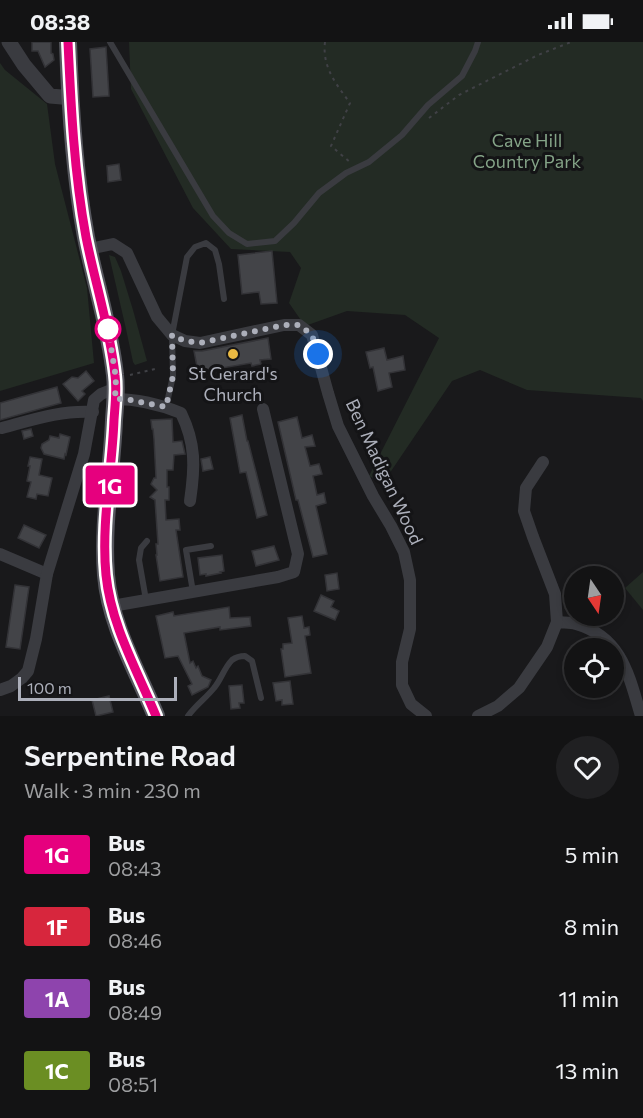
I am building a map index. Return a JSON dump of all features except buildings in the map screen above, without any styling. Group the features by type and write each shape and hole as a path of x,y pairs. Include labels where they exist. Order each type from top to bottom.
{"main road":[{"path":"68,42 76,173 89,249 110,336 116,378 105,549 106,577 123,643 156,716"}],"street":[{"path":"9,42 24,65 50,96 62,98 70,96"},
{"path":"89,249 113,244 127,253 157,317 172,335"},
{"name":"Ben Madigan Wood","path":"172,335 185,341 200,343 284,325 299,325 312,335 338,426 404,552 410,580 410,629 402,662 402,685 411,704 426,716"},
{"path":"0,690 11,686 28,671 47,574 77,479 88,437 94,400 101,394 116,394 125,399 166,407 181,413 188,426 192,444 194,473 190,501"},
{"path":"112,606 294,572 298,554 263,409"},
{"path":"2,428 59,413 93,412"},
{"path":"478,716 498,706 519,688 547,647 557,622 555,594 524,511 526,488 543,462"},
{"path":"0,554 47,574"},
{"path":"557,622 575,624 609,641 629,674 641,716"}],"lane":[{"path":"110,42 213,216 229,233 247,244 275,241 294,224 319,193 346,173 369,162 402,135 428,105 462,76 478,42"},
{"path":"166,407 173,376 172,335 187,257 195,247 206,243 215,250 224,299"},
{"path":"146,600 139,560 141,548 147,541"},
{"path":"193,592 186,550 211,546"},
{"path":"189,716 195,706 212,692 231,661 238,656 245,656 252,661 261,698"}],"path":[{"path":"325,42 324,54 332,77 350,104 331,146 356,168"},
{"path":"427,119 459,95 538,55 571,42"},
{"path":"130,375 155,369"}],"green space":[{"name":"Cave Hill Country Park","path":"129,42 643,42 643,401 641,398 527,390 480,370 452,381 383,483 369,476 439,338 405,315 347,311 305,326 289,303 301,268 290,252 231,249 193,208 131,89"},
{"path":"0,63 5,70 47,104 55,164 87,288 94,363 0,391"},
{"path":"109,255 115,257 121,271 147,361 135,365 133,362"},
{"path":"643,572 643,610 625,588"}],"bus line":[{"name":"1G","path":"68,42 74,152 79,194 110,336 116,378 106,528 106,577 123,643 156,716"}],"place":[{"name":"St Gerard's Church","path":"233,354"}],"route":[{"path":"108,329 116,378 115,399 166,407 173,376 172,335 185,341 200,343 284,325 299,325 312,335 318,354"}]}
